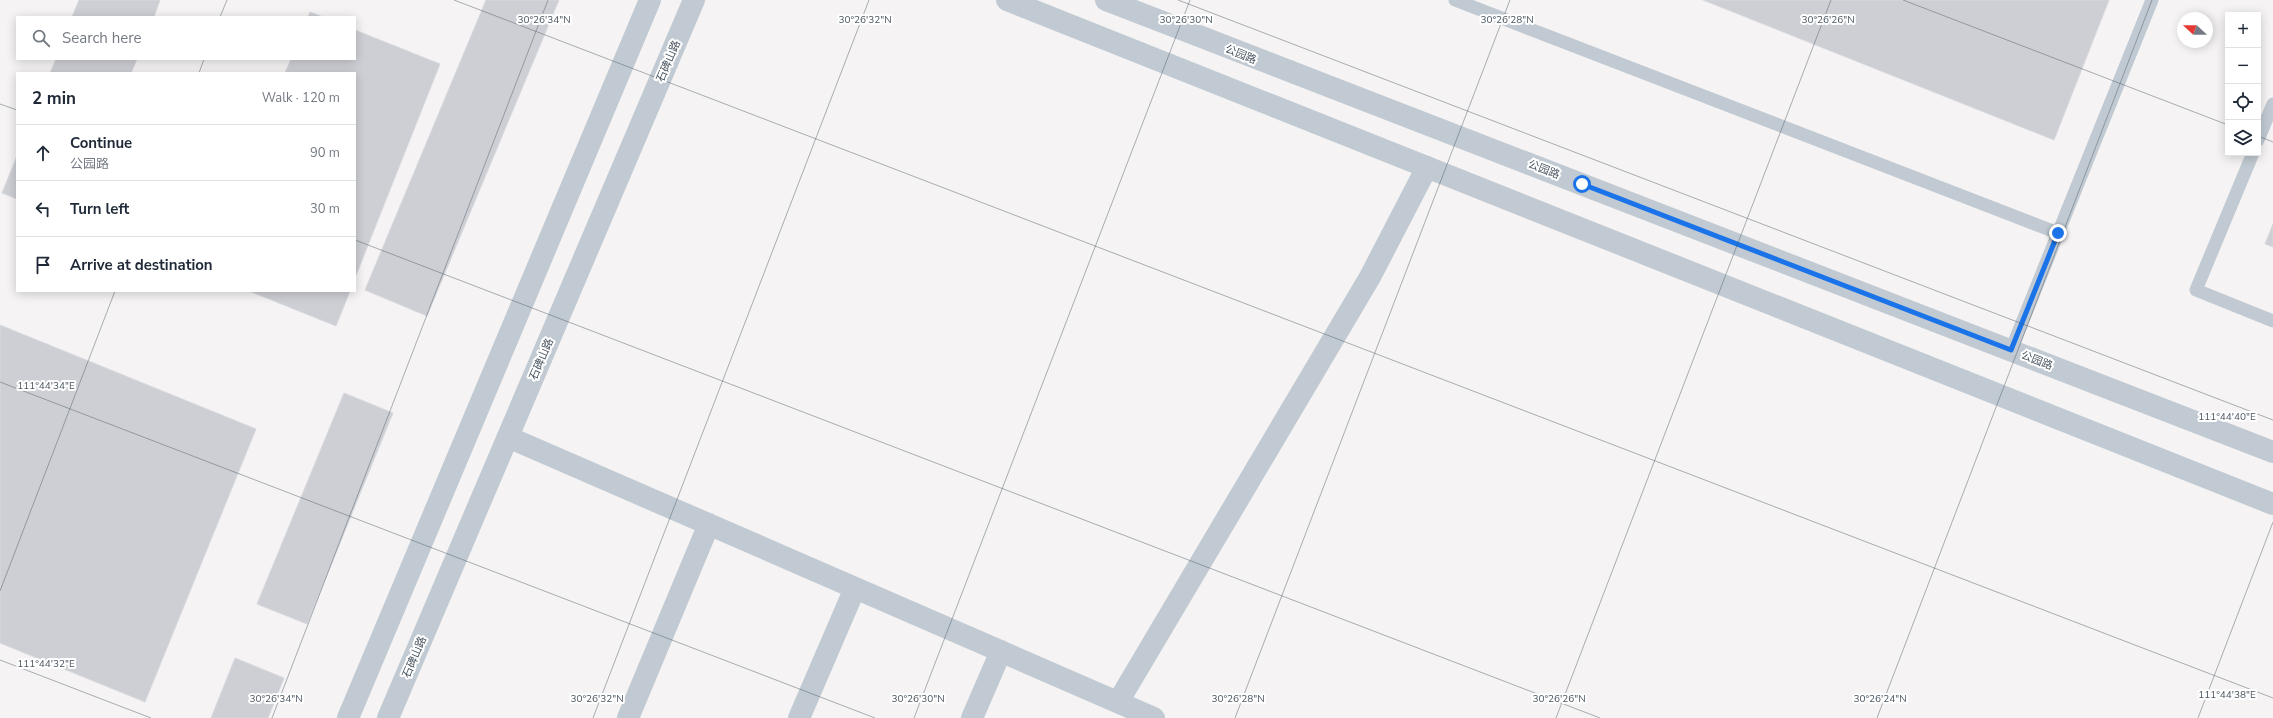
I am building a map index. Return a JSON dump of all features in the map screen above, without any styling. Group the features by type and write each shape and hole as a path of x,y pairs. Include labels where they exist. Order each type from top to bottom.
{"street":[{"path":"348,718 650,0"},
{"name":"石碑山路","path":"388,718 694,0"},
{"path":"1007,0 2273,504"},
{"name":"公园路","path":"1106,0 2273,452"},
{"path":"1118,702 1370,277 1427,167"},
{"path":"508,437 1154,718"},
{"path":"628,718 709,524"},
{"path":"799,718 855,588"},
{"path":"972,718 1001,651"}],"lane":[{"path":"1455,0 2058,233"},
{"path":"2011,350 2152,0"},
{"path":"2261,133 2273,104"},
{"path":"2252,156 2196,290 2273,321"}],"building":[{"path":"79,0 160,0 154,16 72,16"},
{"path":"486,0 559,0 427,316 365,290"},
{"path":"1703,0 2109,0 2054,140"},
{"path":"310,12 320,16 308,16"},
{"path":"356,30 440,64 356,275 356,72 285,72 291,60 356,60"},
{"path":"56,60 137,60 131,72 50,72"},
{"path":"16,158 16,199 2,193"},
{"path":"2273,224 2273,247 2265,244"},
{"path":"251,292 350,292 336,326"},
{"path":"0,325 256,429 145,702 0,643"},
{"path":"344,393 393,413 307,624 257,604"},
{"path":"235,658 284,678 268,718 211,718"}],"route":[{"path":"1582,184 2011,350 2058,233"}]}
